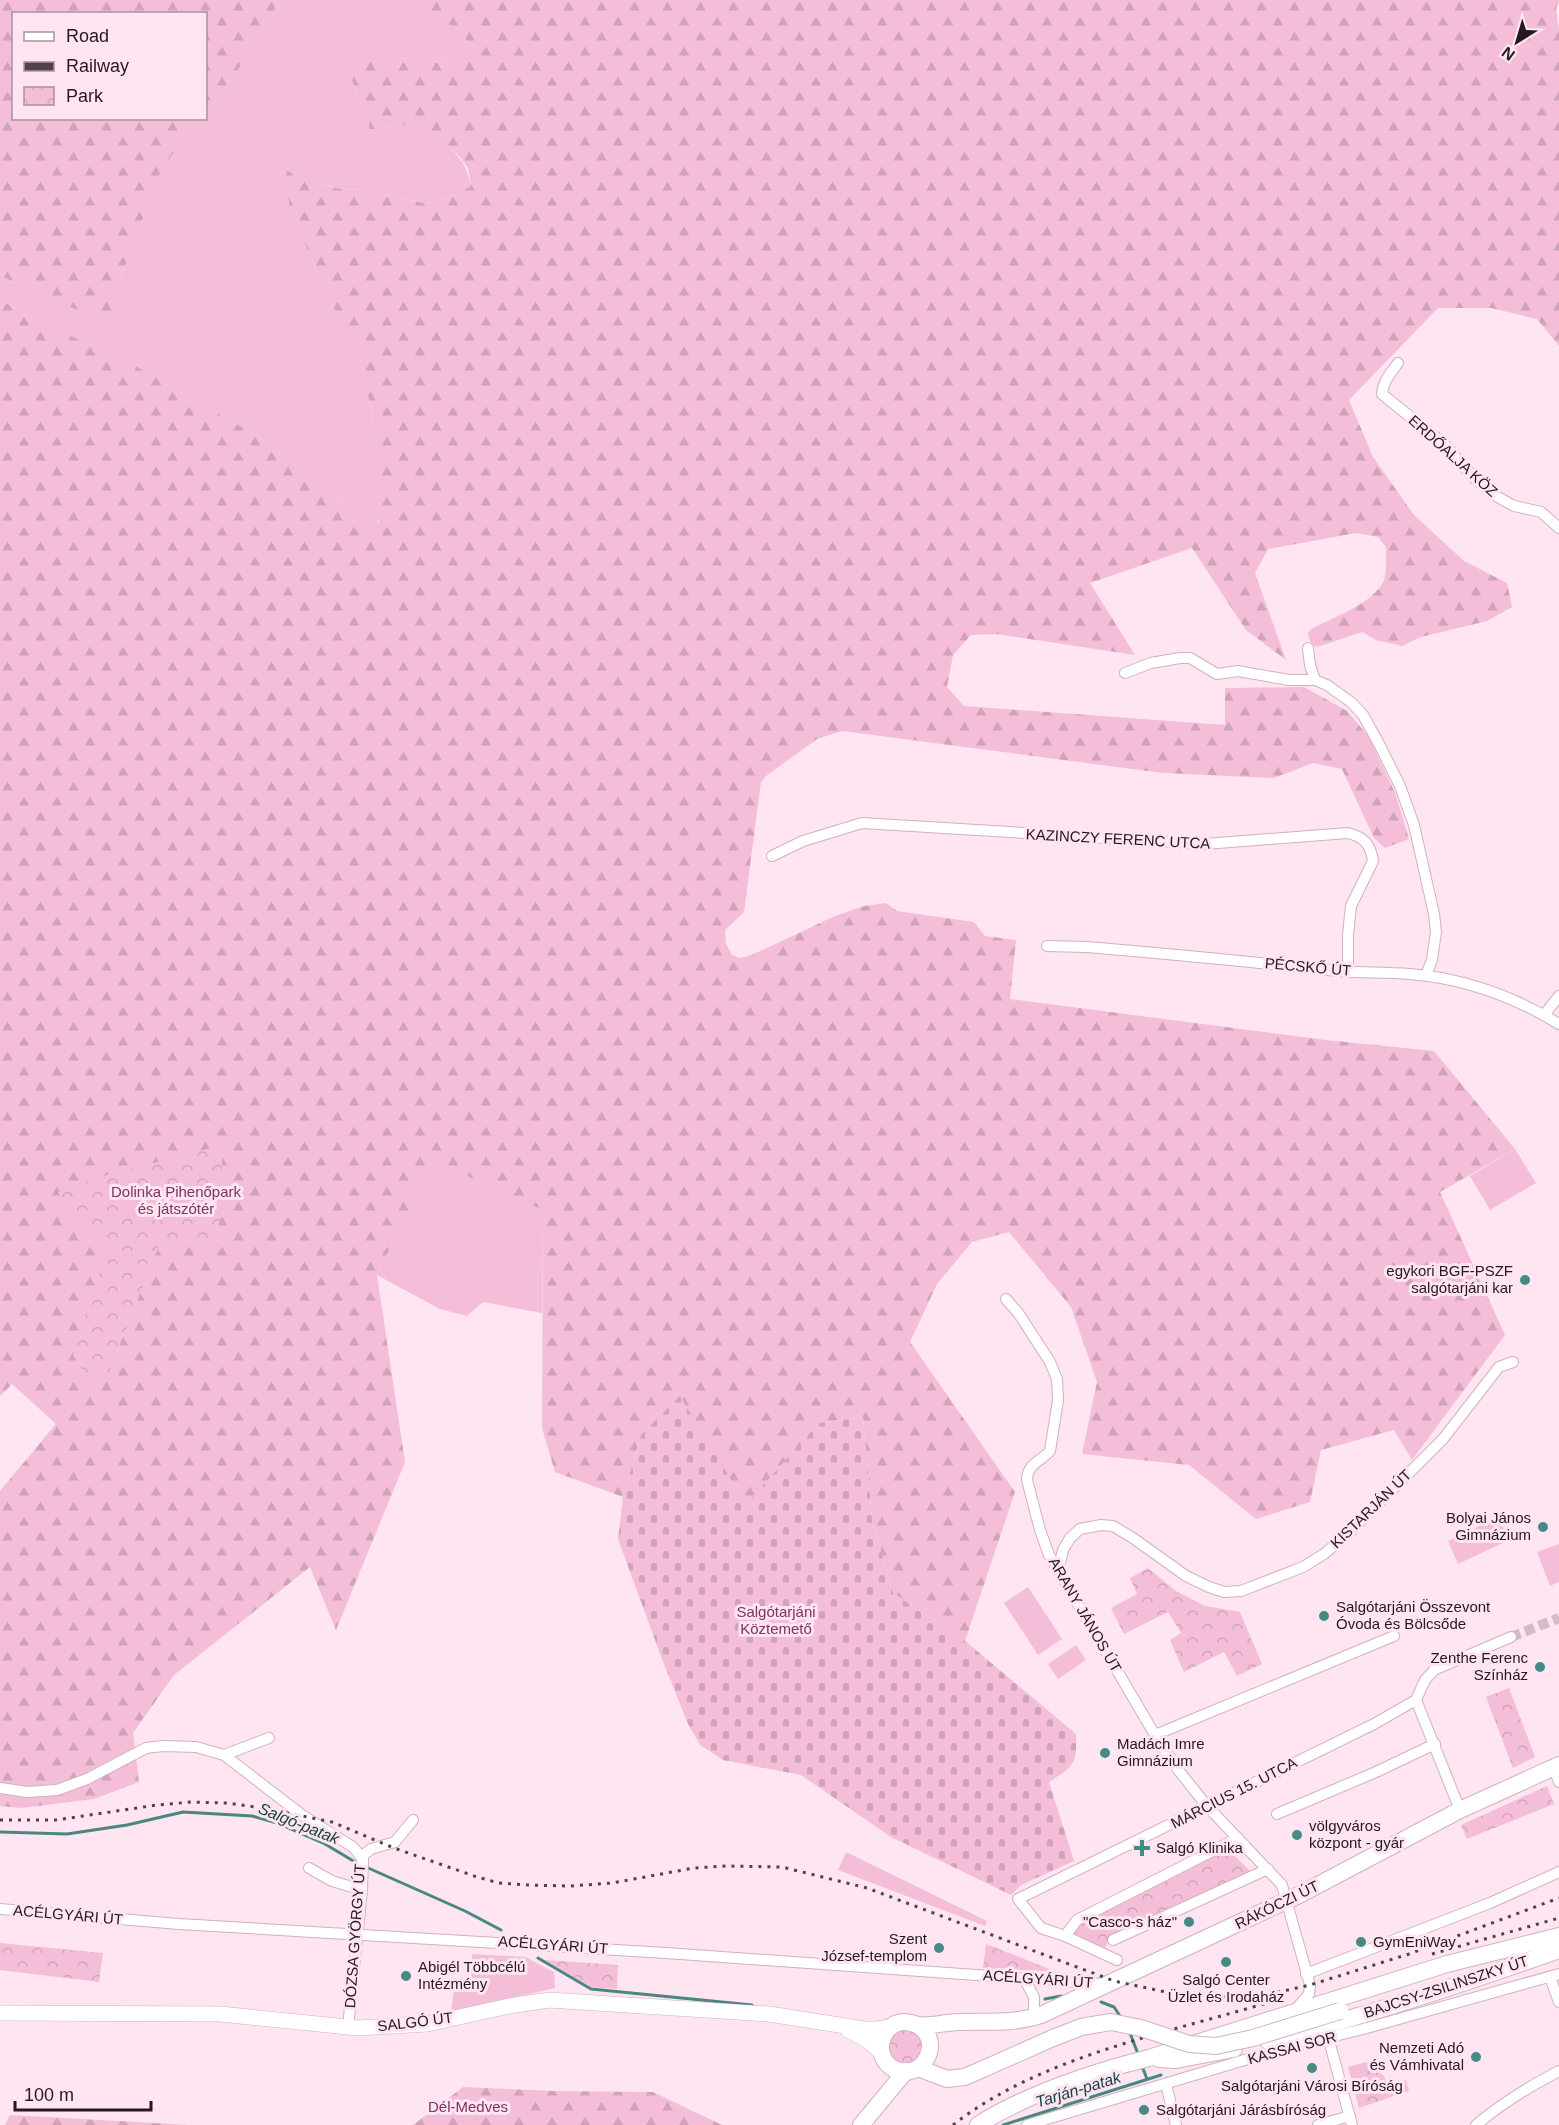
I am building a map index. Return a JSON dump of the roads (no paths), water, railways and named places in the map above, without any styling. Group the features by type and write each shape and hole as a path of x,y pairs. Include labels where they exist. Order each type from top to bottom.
{"main road":[{"name":"RÁKÓCZI ÚT","path":"986,2023 1034,2018 1287,1901 1460,1810 1557,1771"},
{"path":"978,2125 1029,2098 1130,2063 1149,2058 1176,2060 1192,2058 1329,2025 1521,1956 1559,1937"},
{"name":"BAJCSY-ZSILINSZKY ÚT","path":"1149,2058 1447,1964 1559,1937"},
{"path":"1521,1956 1559,1949"},
{"name":"BAJCSY-ZSILINSZKY ÚT","path":"1329,2025 1469,1982 1559,1949"},
{"name":"SALGÓ ÚT","path":"0,2013 220,2014 348,2027 386,2027 427,2024 509,2006 549,2000 769,2014 828,2022"},
{"path":"828,2022 856,2033 884,2057 894,2069 912,2070 952,2079 965,2077 1081,2027 1111,2022 1141,2028 1189,2044 1216,2046 1329,2025"},
{"path":"828,2022 877,2030 905,2022 917,2025 986,2023"},
{"path":"865,2120 912,2070 924,2063 935,2041 950,2032 986,2023"},
{"path":"917,2025 926,2033 930,2050 939,2066 952,2073 962,2074 982,2070"},
{"path":"865,2120 882,2086 884,2057 881,2041 890,2027"}],"street":[{"name":"ERDŐALJA KÖZ","path":"1398,363 1388,377 1382,394 1445,445 1474,478 1496,496 1514,506 1540,512 1559,528"},
{"path":"1308,648 1315,680"},
{"path":"1125,673 1151,663 1180,658 1196,661 1217,674 1238,671 1289,680 1315,680 1339,693 1363,715 1382,750 1414,825 1436,932 1432,960 1426,975"},
{"name":"KAZINCZY FERENC UTCA","path":"772,856 803,841 862,823 1205,844 1348,833 1360,837 1367,843 1373,860 1351,906 1347,947 1348,971"},
{"name":"PÉCSKŐ ÚT","path":"1047,945 1348,971 1426,975 1468,984 1515,1000 1559,1024"},
{"path":"1544,1016 1559,996"},
{"name":"ARANY JÁNOS ÚT","path":"1006,1299 1019,1314 1050,1362 1057,1379 1058,1400 1050,1452 1031,1466 1027,1472 1044,1542 1058,1572 1155,1735 1179,1771 1207,1806 1282,1885 1305,1974 1310,1985 1309,1994 1298,2008 1288,2013"},
{"name":"KISTARJÁN ÚT","path":"1044,1542 1053,1544 1070,1538 1080,1529 1101,1525 1113,1526 1186,1576 1224,1592 1241,1591 1303,1567 1324,1554 1350,1532 1443,1439 1498,1367 1513,1362"},
{"path":"1058,1572 1063,1550 1070,1538"},
{"path":"1155,1735 1394,1636"},
{"path":"1460,1810 1416,1700 1425,1680 1434,1670 1511,1637"},
{"name":"MÁRCIUS 15. UTCA","path":"1065,1936 1041,1928 1021,1903 1207,1806 1374,1724 1416,1700"},
{"path":"224,1755 269,1738"},
{"path":"1277,1814 1435,1744"},
{"name":"DÓZSA GYÖRGY ÚT","path":"0,1788 27,1792 57,1790 87,1779 146,1748 196,1747 224,1755 314,1824 353,1847 362,1863 362,1890 348,2027"},
{"path":"362,1863 371,1849 395,1842 413,1820"},
{"path":"1117,1960 1065,1936 1077,1920 1238,1838"},
{"path":"309,1868 332,1881 362,1890"},
{"path":"1113,1940 1268,1869"},
{"path":"1305,1974 1490,1903 1559,1872"},
{"path":"1269,1909 1280,1911 1292,1921"},
{"name":"ACÉLGYÁRI ÚT","path":"0,1910 357,1936 476,1940 1107,1985"},
{"path":"1554,1975 1559,2002"},
{"name":"KASSAI SOR","path":"1027,2125 1166,2084 1329,2025 1554,1975"},
{"path":"1024,1978 1034,1997 1034,2018"},
{"path":"1318,2125 1351,2121 1329,2025"},
{"path":"1476,2125 1492,2111 1559,2071"},
{"path":"1166,2084 1176,2125"}],"waterway":[{"name":"Salgó-patak","path":"0,1832 67,1834 127,1825 183,1812 252,1816 277,1823 325,1844 360,1865"},
{"name":"Salgó-patak","path":"366,1867 465,1911 501,1930"},
{"name":"Salgó-patak","path":"538,1958 591,1989 752,2005"},
{"name":"Salgó-patak","path":"1045,1999 1061,1996"},
{"name":"Salgó-patak","path":"1101,2002 1114,2007 1122,2019"},
{"name":"Salgó-patak","path":"1130,2033 1138,2054"},
{"name":"Salgó-patak","path":"1142,2066 1147,2079"},
{"name":"Tarján-patak","path":"1003,2125 1161,2075"}],"tunnel":[{"path":"1511,1637 1559,1618"}],"railway":[{"path":"0,1820 56,1820 157,1805 192,1802 227,1803 332,1822 394,1848 477,1877 499,1883 528,1885 570,1886 612,1883 694,1868 782,1867 867,1888 1114,1981 1166,1992 1210,1997 1265,1995 1310,1985 1409,1954 1559,1898"},
{"path":"1432,1954 1559,1918"},
{"path":"953,2125 988,2101 1027,2080 1067,2063 1153,2035 1280,1999"}],"place":[{"name":"egykori BGF-PSZF salgótarjáni kar","path":"1525,1280"},
{"name":"Bolyai János Gimnázium","path":"1543,1527"},
{"name":"Salgótarjáni Összevont Óvoda és Bölcsőde","path":"1324,1616"},
{"name":"Zenthe Ferenc Színház","path":"1540,1667"},
{"name":"Madách Imre Gimnázium","path":"1105,1753"},
{"name":"völgyváros központ - gyár","path":"1297,1835"},
{"name":"Salgó Klinika","path":"1142,1848"},
{"name":"\"Casco-s ház\"","path":"1189,1922"},
{"name":"GymEniWay","path":"1361,1942"},
{"name":"Szent József-templom","path":"939,1948"},
{"name":"Salgó Center Üzlet és Irodaház","path":"1226,1962"},
{"name":"Abigél Többcélú Intézmény","path":"406,1976"},
{"name":"Nemzeti Adó és Vámhivatal","path":"1476,2057"},
{"name":"Salgótarjáni Városi Bíróság","path":"1312,2068"},
{"name":"Salgótarjáni Járásbíróság","path":"1144,2110"}],"park label":[{"name":"Dolinka Pihenőpark és játszótér","path":"176,1200"},
{"name":"Salgótarjáni Köztemető","path":"776,1620"},
{"name":"Dél-Medves","path":"468,2107"}]}
